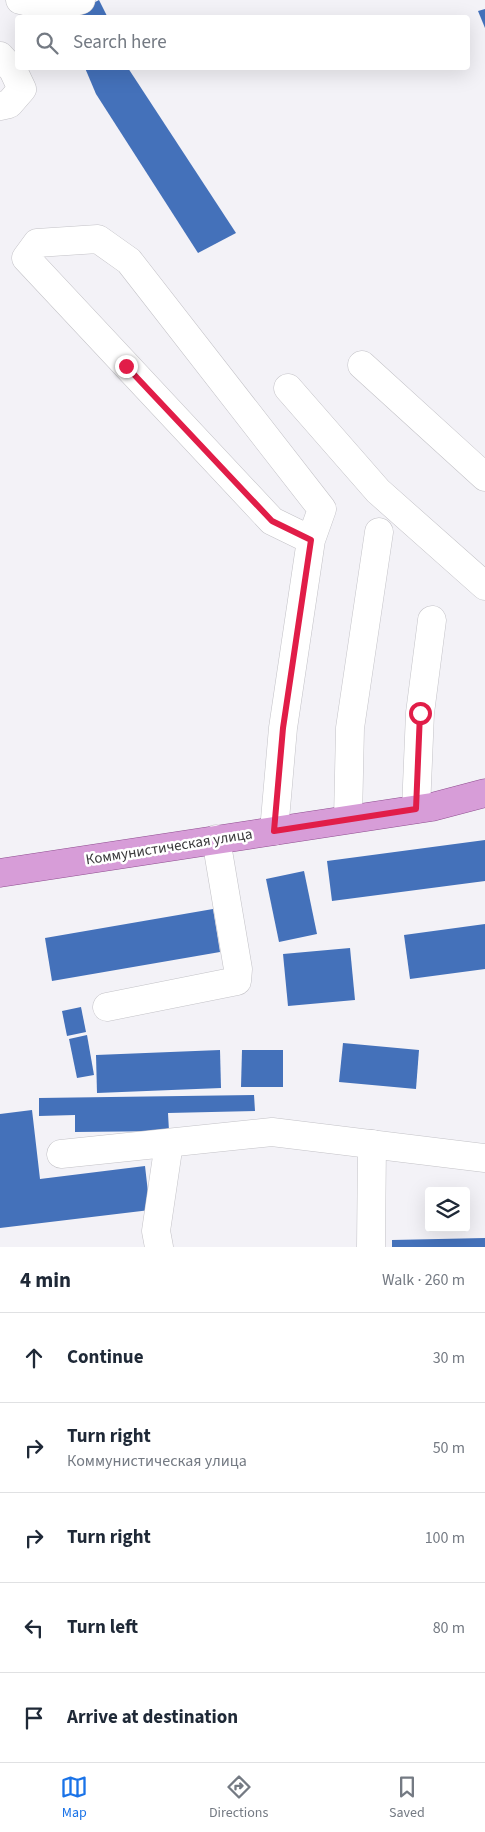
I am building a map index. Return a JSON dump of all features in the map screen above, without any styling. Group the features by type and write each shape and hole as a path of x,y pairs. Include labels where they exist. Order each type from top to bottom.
{"main road":[{"name":"Коммунистическая улица","path":"0,873 416,809 485,793"}],"lane":[{"path":"20,0 52,8 81,0"},
{"path":"0,56 12,70 22,89 9,104 0,106"},
{"path":"274,831 283,728 311,540 322,509 128,261 98,239 37,243 26,258 272,521 311,540"},
{"path":"362,365 485,477"},
{"path":"288,388 378,491 485,586"},
{"path":"348,819 350,728 379,532"},
{"path":"416,809 420,713 432,620"},
{"path":"106,1007 237,981 238,969 216,840"},
{"path":"61,1154 272,1132 485,1158"},
{"path":"159,1247 156,1231 169,1143"},
{"path":"372,1144 372,1247"}],"building":[{"path":"99,0 106,15 71,15"},
{"path":"485,9 485,28 478,11"},
{"path":"86,70 129,70 236,233 198,253 96,94"},
{"path":"485,840 485,881 332,901 327,861"},
{"path":"304,871 317,934 279,942 266,879"},
{"path":"213,909 220,952 52,981 45,938"},
{"path":"485,924 485,969 410,979 404,935"},
{"path":"350,948 355,1000 288,1006 283,954"},
{"path":"81,1007 86,1032 67,1036 62,1011"},
{"path":"87,1035 94,1075 77,1078 69,1039"},
{"path":"343,1043 419,1050 416,1089 339,1082"},
{"path":"220,1050 221,1088 97,1093 96,1055"},
{"path":"242,1050 283,1050 283,1087 241,1087"},
{"path":"254,1095 255,1111 168,1113 169,1131 75,1132 75,1115 39,1116 39,1098"},
{"path":"32,1110 40,1179 145,1166 150,1210 0,1228 0,1114"},
{"path":"485,1238 485,1247 392,1247 392,1240"}],"route":[{"path":"126,366 272,521 311,540 283,728 274,831 416,809 420,713"}]}
